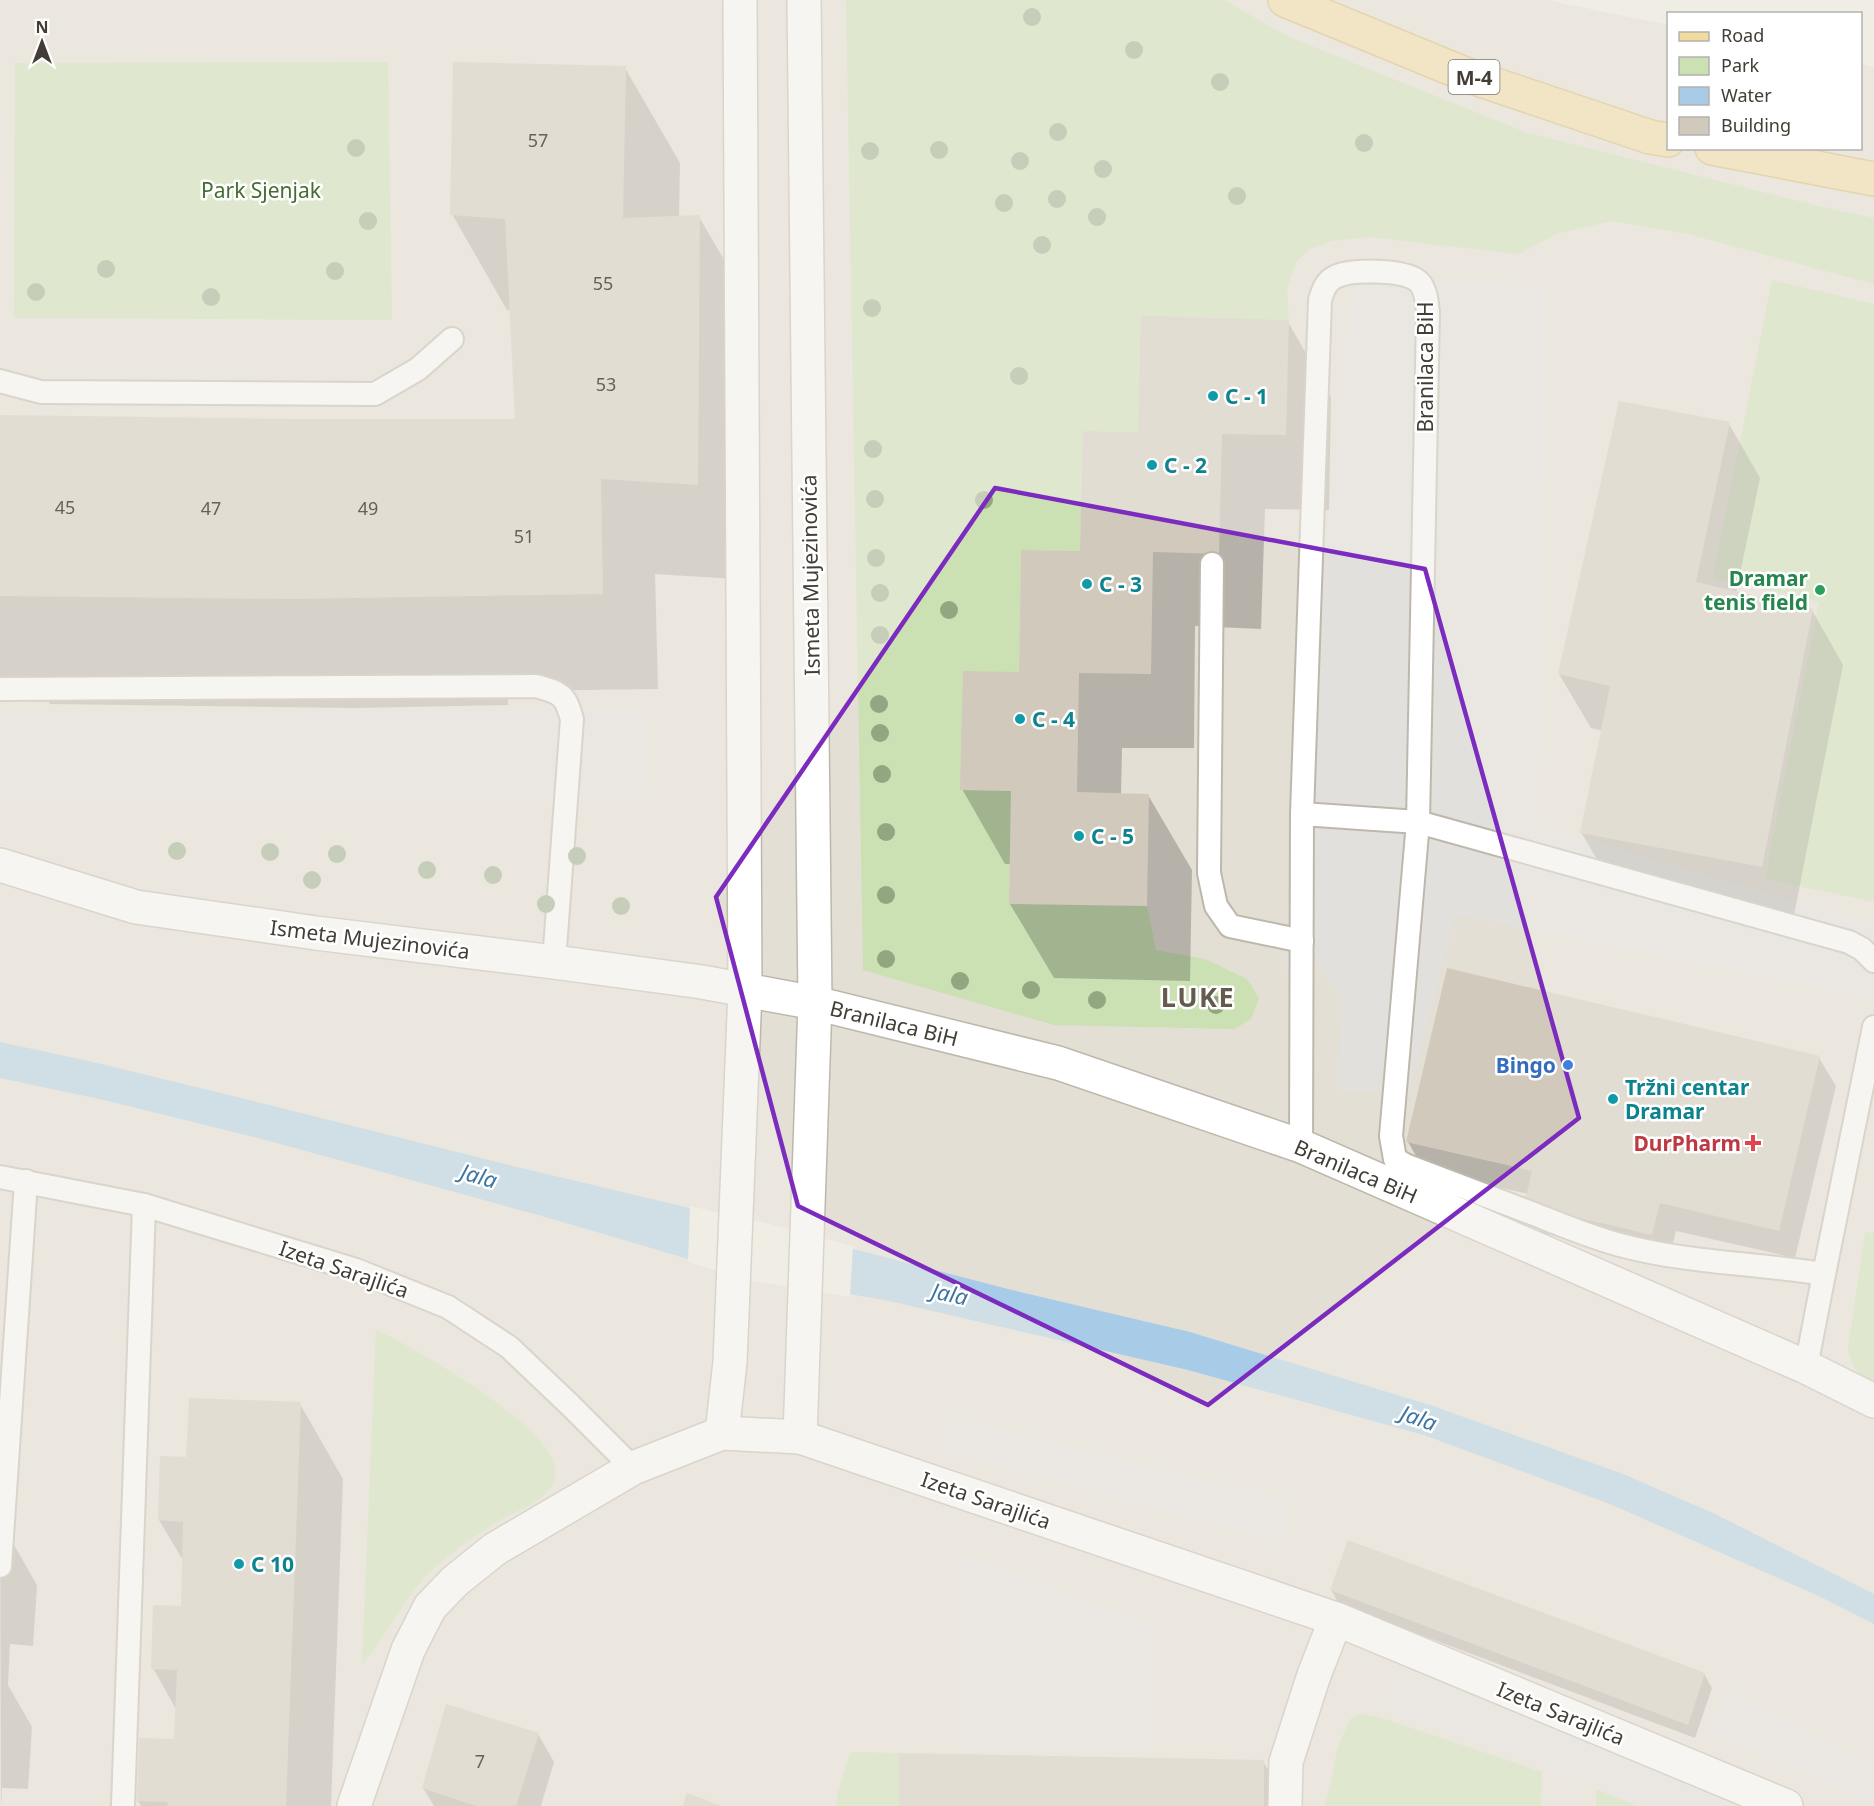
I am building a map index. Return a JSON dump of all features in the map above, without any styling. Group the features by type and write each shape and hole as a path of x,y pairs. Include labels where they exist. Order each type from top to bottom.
{"main road":[{"name":"M-4","path":"1285,0 1472,77 1650,137 1667,140"},
{"path":"1722,150 1874,179"}],"street":[{"path":"722,1433 730,1362 745,991 740,0"},
{"name":"Ismeta Mujezinovića","path":"800,1437 815,1003 804,0"},
{"name":"Ismeta Mujezinovića","path":"0,865 136,907 316,933 702,982 745,991"},
{"name":"Branilaca BiH","path":"745,991 815,1003 1058,1063 1301,1146 1806,1367 1874,1401"},
{"name":"Izeta Sarajlića","path":"354,1806 408,1650 430,1607 455,1581 495,1549 633,1468 722,1433 800,1437 1336,1619 1786,1806"},
{"path":"1285,1806 1286,1762 1314,1675 1336,1619"}],"lane":[{"name":"Branilaca BiH","path":"1302,814 1320,300 1323,288 1335,277 1364,271 1389,273 1415,279 1423,288 1428,313 1418,822"},
{"path":"0,381 41,392 375,394 418,369 452,339"},
{"path":"1212,564 1209,873 1216,906 1230,926 1302,941"},
{"path":"0,689 536,686 555,691 567,701 572,719 554,962"},
{"path":"1301,1146 1302,814 1418,822 1849,942 1862,949 1874,961"},
{"path":"1418,822 1391,1136 1395,1159 1587,1235 1620,1245 1681,1258 1787,1268 1824,1274"},
{"path":"1806,1367 1874,1027"},
{"name":"Izeta Sarajlića","path":"0,1177 144,1205 346,1267 448,1307 509,1347 570,1404 633,1468"},
{"path":"0,1566 26,1181"},
{"path":"123,1806 144,1205"}],"highlighted area":[{"path":"995,488 1425,569 1579,1118 1208,1405 798,1206 716,897"}],"shaded area":[{"path":"0,0 1547,0 1667,25 1667,150 1862,150 1862,64 1874,67 1874,1806 0,1806"},
{"path":"1355,275 1549,287 1538,825 1874,925 1874,1000 1455,914 1409,1094 1336,1090 1343,1001 1302,942 1285,979 1324,558"},
{"path":"644,709 645,797 1,801 0,713"},
{"path":"949,1416 1289,1500 1282,1543 943,1451"},
{"path":"961,1554 1155,1626 1153,1751 958,1747"},
{"path":"1399,1670 1605,1747 1750,1806 1641,1806 1511,1754 1386,1711"},
{"path":"1729,1689 1874,1766 1874,1806 1797,1769 1708,1733"}],"green space":[{"path":"846,0 1224,0 1289,37 1528,133 1874,218 1874,284 1688,234 1612,221 1557,234 1518,254 1369,237 1332,241 1310,249 1297,261 1287,288 1289,320 1138,432 1084,431 1080,551 1021,550 1019,672 961,790 1011,791 1009,904 1147,906 1156,950 1205,959 1247,979 1259,998 1251,1019 1234,1029 1054,1025 863,970"},
{"name":"Park Sjenjak","path":"388,62 392,320 14,318 15,63"},
{"name":"Dramar tenis field","path":"1772,280 1874,304 1874,902 1765,879 1819,602 1713,578"},
{"path":"1865,1232 1874,1233 1874,1386 1856,1370 1848,1348"},
{"path":"376,1329 422,1354 489,1397 519,1421 543,1445 555,1467 551,1487 540,1499 478,1534 432,1570 413,1592 362,1664"},
{"path":"1361,1714 1376,1716 1542,1772 1541,1806 1325,1806 1338,1747 1350,1719"},
{"path":"850,1752 899,1753 899,1806 836,1806"},
{"path":"1596,1789 1637,1806 1596,1806"}],"water":[{"name":"Jala","path":"0,1042 241,1098 761,1225 1008,1289 1190,1332 1430,1405 1623,1474 1715,1514 1874,1594 1874,1624 1819,1596 1610,1504 1424,1435 1188,1370 885,1300 753,1278 542,1216 266,1140 104,1100 0,1078"}],"pier":[{"path":"690,1206 853,1246 850,1297 752,1281 688,1262"}],"building":[{"path":"453,62 626,66 623,218 700,215 698,485 601,479 603,594 291,599 0,596 0,415 515,419 505,219 450,215"},
{"path":"1141,316 1289,320 1286,435 1222,434 1219,554 1153,552 1151,674 1079,673 1077,792 1149,794 1147,906 1009,904 1011,791 960,790 963,671 1019,672 1021,550 1080,551 1083,431 1138,432"},
{"path":"1619,401 1730,422 1696,582 1813,609 1762,867 1580,833 1610,686 1558,674"},
{"name":"Tržni centar Dramar","path":"1447,968 1820,1056 1779,1231 1660,1203 1652,1235 1524,1205 1532,1171 1406,1142"},
{"name":"C 10","path":"189,1398 301,1402 286,1806 167,1806 168,1802 137,1801 139,1738 174,1739 177,1670 151,1669 153,1605 181,1606 183,1522 158,1520 160,1456 186,1457"},
{"path":"1348,1540 1705,1673 1688,1725 1330,1590"},
{"path":"446,1704 539,1733 516,1806 476,1806 422,1788"},
{"path":"899,1753 1264,1760 1264,1806 899,1806"},
{"path":"687,1793 722,1806 683,1806"}],"place":[{"name":"C - 1","path":"1213,396"},
{"name":"C - 2","path":"1152,465"},
{"name":"C - 3","path":"1087,584"},
{"name":"Dramar tenis field","path":"1820,590"},
{"name":"C - 4","path":"1020,719"},
{"name":"C - 5","path":"1079,836"},
{"name":"Bingo","path":"1568,1065"},
{"name":"Tržni centar Dramar","path":"1613,1099"},
{"name":"DurPharm","path":"1753,1143"},
{"name":"C 10","path":"239,1564"}],"district":[{"name":"LUKE","path":"1198,996"}]}
